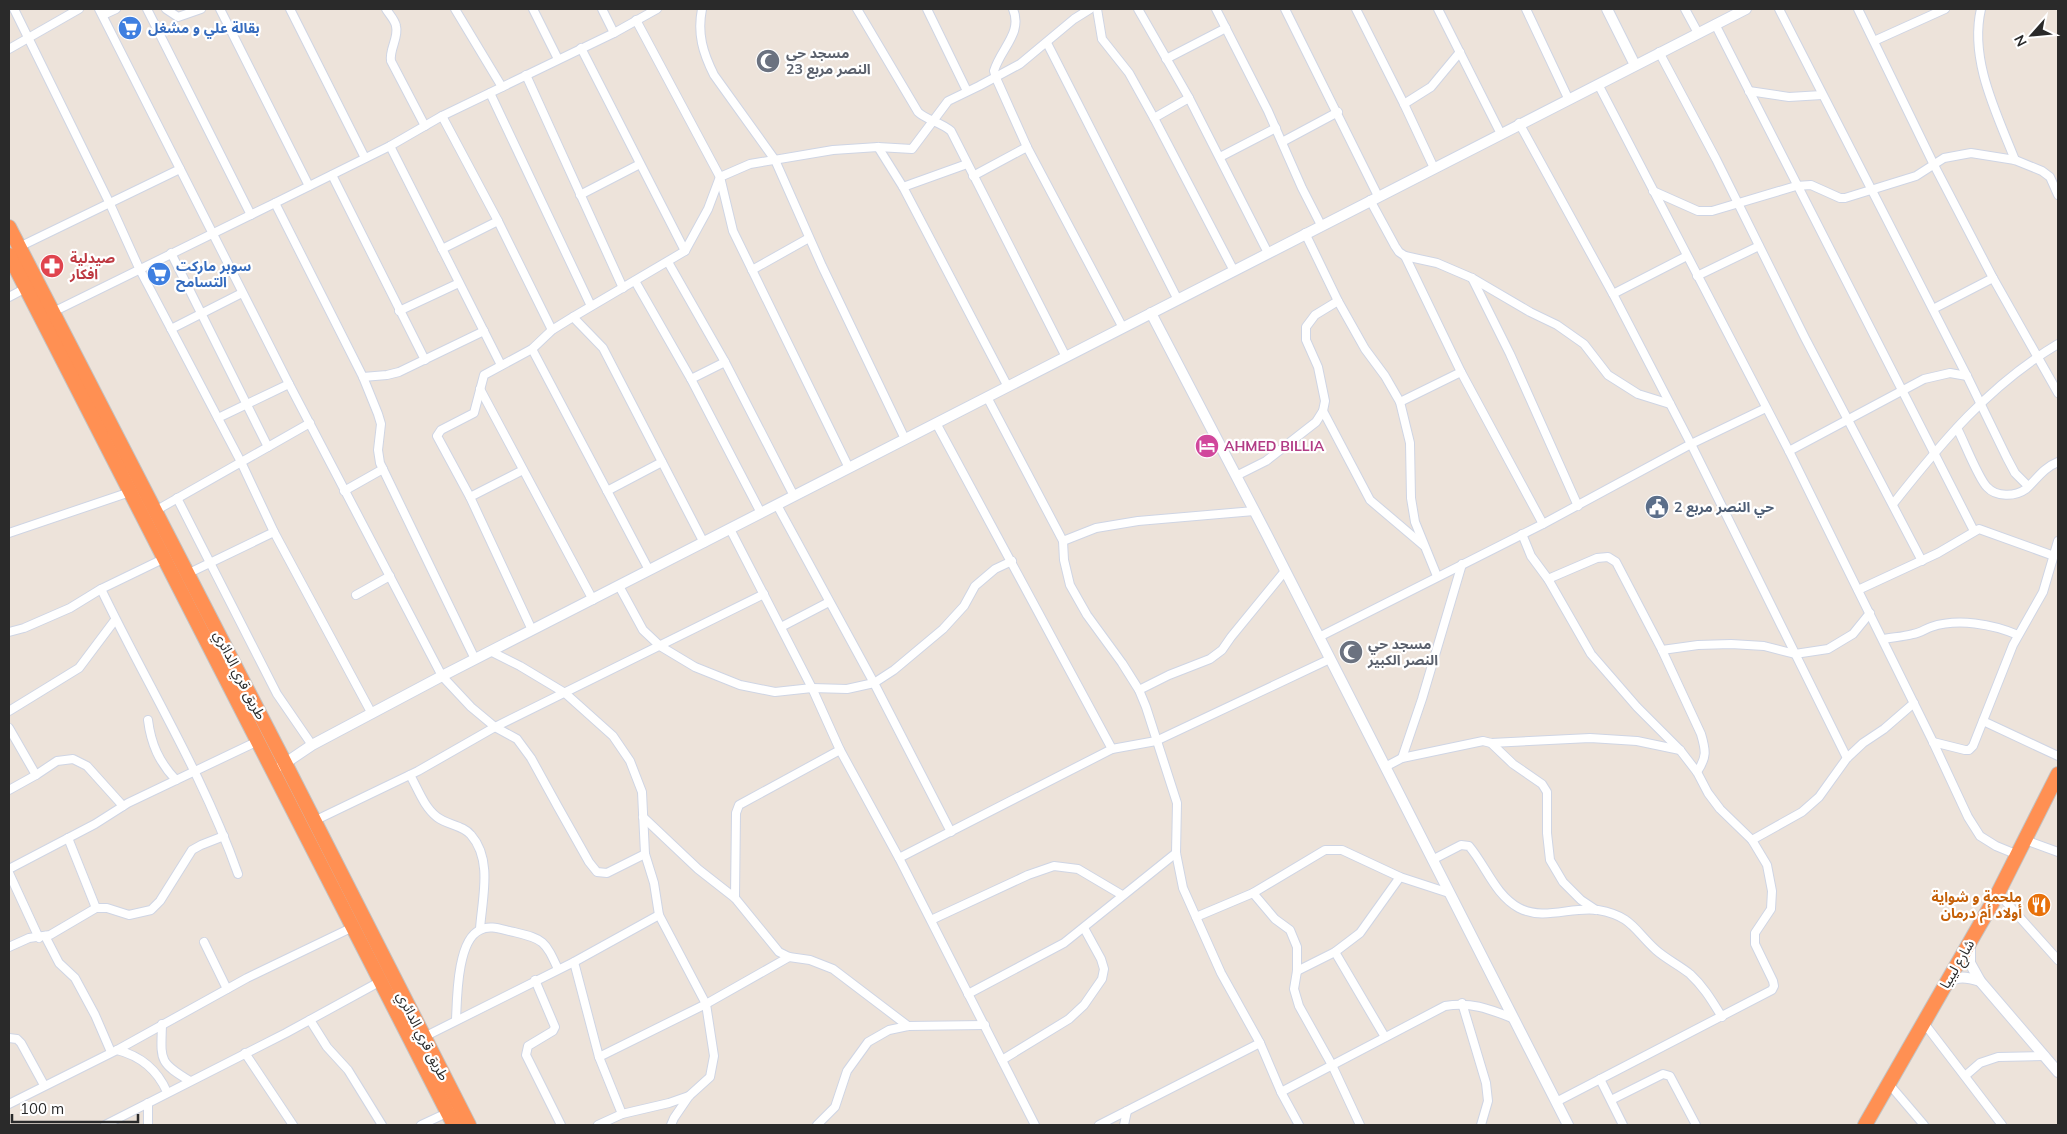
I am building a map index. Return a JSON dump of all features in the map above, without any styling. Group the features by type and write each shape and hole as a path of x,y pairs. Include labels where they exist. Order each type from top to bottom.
{"highway":[{"name":"طريق قري الدائري","path":"9,227 14,251 26,288 47,314 163,559 381,982 453,1109 469,1125"},
{"name":"طريق قري الدائري","path":"14,251 155,511 424,1037 453,1109 454,1125"},
{"name":"شارع ليبيا","path":"1865,1125 1998,893 2058,774"}],"main road":[{"path":"1607,9 1635,64"},
{"path":"274,772 312,745 490,651 1151,314 1568,98 1746,9"},
{"path":"1151,314 1319,637 1568,1125"},
{"path":"1970,942 1970,963 1980,981 2058,1072"},
{"path":"1946,983 1959,977 1980,981"}],"street":[{"path":"14,9 110,204 139,268 241,462 274,532 372,714"},
{"path":"9,49 79,9"},
{"path":"116,9 101,12 242,293 442,676 471,707 495,727 518,739 597,872 607,873 645,854"},
{"path":"147,9 251,215"},
{"path":"166,9 178,17 201,9"},
{"path":"220,9 309,186"},
{"path":"290,9 365,158"},
{"path":"386,9 396,24 390,56 391,61 425,126"},
{"path":"455,9 502,87"},
{"path":"532,9 558,59"},
{"path":"602,9 614,33"},
{"path":"47,314 390,146 442,116 614,33 657,9"},
{"path":"702,9 699,32 707,61 719,82 775,160 809,238 905,439"},
{"path":"857,9 918,112 925,118 934,120 951,131 1066,357"},
{"path":"927,9 967,91"},
{"path":"1013,9 1017,20 1016,30 996,64 994,70 996,78 1028,147 1123,328"},
{"path":"532,630 470,497 437,436 440,430 474,413 484,375 532,349 552,330 685,251 708,209 720,177 741,166 833,150 878,146 912,149 948,100 996,78 1020,64 1047,43 1077,12 1090,9"},
{"path":"1097,9 1102,39 1128,73 1154,118 1234,271"},
{"path":"1138,9 1220,156 1268,253"},
{"path":"1216,9 1276,128 1302,188 1321,225"},
{"path":"1285,9 1338,112 1399,252 1405,256 1437,262 1472,278 1530,312 1557,325 1584,344 1608,375 1638,394 1670,404"},
{"path":"1356,9 1434,168"},
{"path":"1438,9 1501,134"},
{"path":"1526,9 1568,98"},
{"path":"1685,9 1698,33"},
{"path":"1779,9 1981,403 2007,458 2015,473 2028,486"},
{"path":"1858,9 1934,165 1993,278 2058,393"},
{"path":"1874,41 1945,9"},
{"path":"1981,9 1979,35 1983,68 1989,93 2016,160"},
{"path":"636,20 720,177 733,231 849,468"},
{"path":"1715,24 1796,186 1974,531"},
{"path":"1166,59 1226,28"},
{"path":"1047,43 1178,300"},
{"path":"582,48 685,251"},
{"path":"1404,104 1431,87 1460,52"},
{"path":"1659,52 1738,203 1805,338 1922,561"},
{"path":"526,75 623,288"},
{"path":"1598,84 1789,451 1934,742 1968,817 1980,836 1996,846 2018,855"},
{"path":"1749,91 1789,97 1822,94"},
{"path":"490,93 591,306"},
{"path":"1154,118 1189,98"},
{"path":"1282,142 1338,112"},
{"path":"442,116 498,221 552,330"},
{"path":"1519,124 1613,294 1691,444 1847,758"},
{"path":"1220,156 1276,128"},
{"path":"390,146 501,365"},
{"path":"878,146 904,187 1008,387"},
{"path":"973,176 1028,147"},
{"path":"1653,192 1698,211 1712,211 1796,186 1812,186 1840,198 1916,176 1952,156 1971,153 2016,160 2042,171 2050,177 2058,194"},
{"path":"580,195 640,164"},
{"path":"904,187 967,164"},
{"path":"14,251 180,169"},
{"path":"332,175 399,312 425,360"},
{"path":"275,203 363,377 380,419 378,450 383,469 476,659"},
{"path":"442,249 498,221"},
{"path":"1305,233 1338,301 1365,349 1385,376 1400,402 1410,443 1411,498 1416,522 1423,545 1437,576"},
{"path":"752,270 809,238"},
{"path":"1697,276 1759,246"},
{"path":"171,253 268,448"},
{"path":"1405,256 1461,372 1543,524"},
{"path":"1613,294 1687,256"},
{"path":"668,262 725,362 794,496"},
{"path":"1472,278 1510,354 1578,506"},
{"path":"1932,309 1993,278"},
{"path":"635,281 691,379 761,513"},
{"path":"399,312 460,283"},
{"path":"9,297 26,288"},
{"path":"171,329 242,293"},
{"path":"1236,476 1274,455 1316,422 1323,411 1325,401 1318,367 1306,340 1306,328 1315,315 1338,301"},
{"path":"573,317 603,348 704,543"},
{"path":"363,377 392,374 484,331"},
{"path":"1893,504 1934,453 1981,403 2006,380 2037,356 2058,344"},
{"path":"532,349 650,570"},
{"path":"691,379 725,362"},
{"path":"1400,402 1461,372"},
{"path":"1789,451 1924,379 1938,374 1950,373 1967,376"},
{"path":"218,418 289,384"},
{"path":"480,388 592,600"},
{"path":"987,397 1063,541 1064,560 1070,585 1087,615 1122,662 1139,690 1177,804 1176,853 1183,888 1221,973 1260,1043 1281,1092 1299,1125"},
{"path":"1319,637 1578,506 1691,444 1766,408"},
{"path":"1323,411 1370,500 1423,545"},
{"path":"155,511 310,423"},
{"path":"936,423 1112,749"},
{"path":"1957,428 1985,485 1990,489 2010,495 2019,493 2045,468 2058,462"},
{"path":"607,491 662,462"},
{"path":"344,491 383,469"},
{"path":"470,497 523,470"},
{"path":"9,533 130,492"},
{"path":"177,498 277,694 312,745"},
{"path":"777,505 874,683 951,832"},
{"path":"1063,541 1096,528 1138,521 1254,511"},
{"path":"730,529 812,688 840,750 900,858 1035,1125"},
{"path":"1858,590 1922,561 1974,531 1986,530 2054,556"},
{"path":"187,574 274,532"},
{"path":"1522,534 1531,556 1548,579 1591,654 1638,707 1680,750 1698,772 1708,793 1720,810 1752,840 1766,865 1772,890 1771,909 1755,933 1755,944 1774,986 1772,990 1556,1102"},
{"path":"1934,742 1969,750 1973,746 2018,635 2043,592 2058,541"},
{"path":"1548,579 1597,558 1608,557 1616,562 1662,650 1703,740 1705,760 1698,772"},
{"path":"10,630 24,628 70,608 101,589 163,559"},
{"path":"619,586 643,630 660,646 695,667 740,685 775,692 812,688 847,689 874,683 894,670 943,629 964,606 975,586 995,569 1012,561"},
{"path":"1402,758 1422,699 1462,564"},
{"path":"1139,690 1169,675 1210,659 1222,650 1285,571"},
{"path":"356,595 390,576"},
{"path":"101,589 115,620 195,771 224,836 238,874"},
{"path":"314,821 410,775 495,727 764,594"},
{"path":"780,627 829,602"},
{"path":"1662,650 1698,645 1730,644 1764,646 1795,654 1828,649 1853,634 1870,613"},
{"path":"9,711 79,668 115,620"},
{"path":"1883,639 1916,634 1930,627 1945,623 1988,625 2018,635"},
{"path":"490,651 565,693 613,736 630,761 642,792 645,854 654,883 659,915 706,1004 714,1056 710,1077 689,1096 671,1125"},
{"path":"900,858 1112,749 1156,740 1330,660"},
{"path":"1752,840 1802,812 1818,796 1847,758 1863,742 1884,729 1914,703"},
{"path":"148,720 149,734 159,759 176,780"},
{"path":"1983,721 2058,756"},
{"path":"9,728 36,775"},
{"path":"1385,767 1402,758 1483,741 1491,743 1590,738 1637,741 1680,750"},
{"path":"167,1092 148,1064 139,1057 114,1051 75,978 59,963 42,937 9,869 123,806 258,741"},
{"path":"1491,743 1513,764 1542,784 1547,792 1547,833 1550,860 1563,882 1581,900 1596,910"},
{"path":"734,898 736,813 739,805 840,750"},
{"path":"9,790 57,761 68,758 78,760 88,766 123,806"},
{"path":"410,775 428,808 443,821 471,834 477,843 485,870 480,929"},
{"path":"643,817 698,869 734,898 779,952 790,957 810,960 833,968 908,1026"},
{"path":"9,947 29,938 50,935 96,908 107,908 130,915 151,910 160,901 192,850 224,836"},
{"path":"68,838 96,908"},
{"path":"2025,840 2058,852"},
{"path":"1432,860 1460,845 1469,846 1504,899 1520,909 1536,913 1596,910 1616,915 1629,921 1654,949 1689,973 1705,989 1722,1017"},
{"path":"1196,917 1253,893 1325,850 1342,850 1400,877 1449,893"},
{"path":"968,994 1064,942 1176,853"},
{"path":"931,920 1028,875 1054,866 1078,870 1122,895"},
{"path":"1297,971 1335,952 1360,933 1400,877"},
{"path":"1253,893 1275,919 1290,930 1297,947 1297,971 1294,989 1300,1006 1332,1065 1360,1125"},
{"path":"1998,893 2058,960"},
{"path":"424,1037 534,980 574,962 659,915"},
{"path":"9,1104 114,1051 248,978 353,928"},
{"path":"456,1020 459,977 466,948 473,934 480,929 498,928 530,936 544,942 558,969"},
{"path":"1002,1060 1069,1019 1084,1005 1102,978 1104,970 1102,959 1084,928"},
{"path":"204,942 227,989"},
{"path":"1335,952 1385,1038"},
{"path":"599,1057 706,1004 790,957"},
{"path":"574,962 599,1057 622,1114"},
{"path":"534,980 555,1027 553,1031 528,1046 526,1055 561,1125"},
{"path":"104,1125 190,1080 245,1054 381,982"},
{"path":"1462,1003 1486,1083 1488,1101 1481,1125"},
{"path":"1281,1092 1445,1006 1462,1003 1486,1008 1512,1018"},
{"path":"310,1020 327,1047 348,1070 382,1125"},
{"path":"1924,1023 2002,1125"},
{"path":"162,1024 161,1053 163,1060 172,1070 190,1080"},
{"path":"817,1125 835,1107 847,1071 868,1042 889,1030 908,1026 985,1026"},
{"path":"9,1038 17,1039 21,1043 44,1085"},
{"path":"1099,1125 1260,1043"},
{"path":"245,1054 292,1125"},
{"path":"1965,1076 1980,1063 1998,1058 2045,1056"},
{"path":"1611,1100 1663,1074 1667,1074 1670,1076 1696,1125"},
{"path":"1600,1079 1623,1125"},
{"path":"1888,1084 1924,1125"},
{"path":"598,1125 614,1122 622,1114 663,1105 689,1096"},
{"path":"148,1103 148,1125"},
{"path":"421,1125 453,1109"},
{"path":"1124,1125 1127,1111"}],"place":[{"name":"بقالة علي و مشغل","path":"130,28"},
{"name":"مسجد حي النصر مربع 23","path":"768,61"},
{"name":"صيدلية افكار","path":"52,266"},
{"name":"سوبر ماركت التسامح","path":"159,274"},
{"name":"AHMED BILLIA","path":"1207,446"},
{"name":"حي النصر مربع 2","path":"1657,507"},
{"name":"مسجد حي النصر الكبير","path":"1351,652"},
{"name":"ملحمة و شواية أولاد أم درمان","path":"2039,905"}]}
